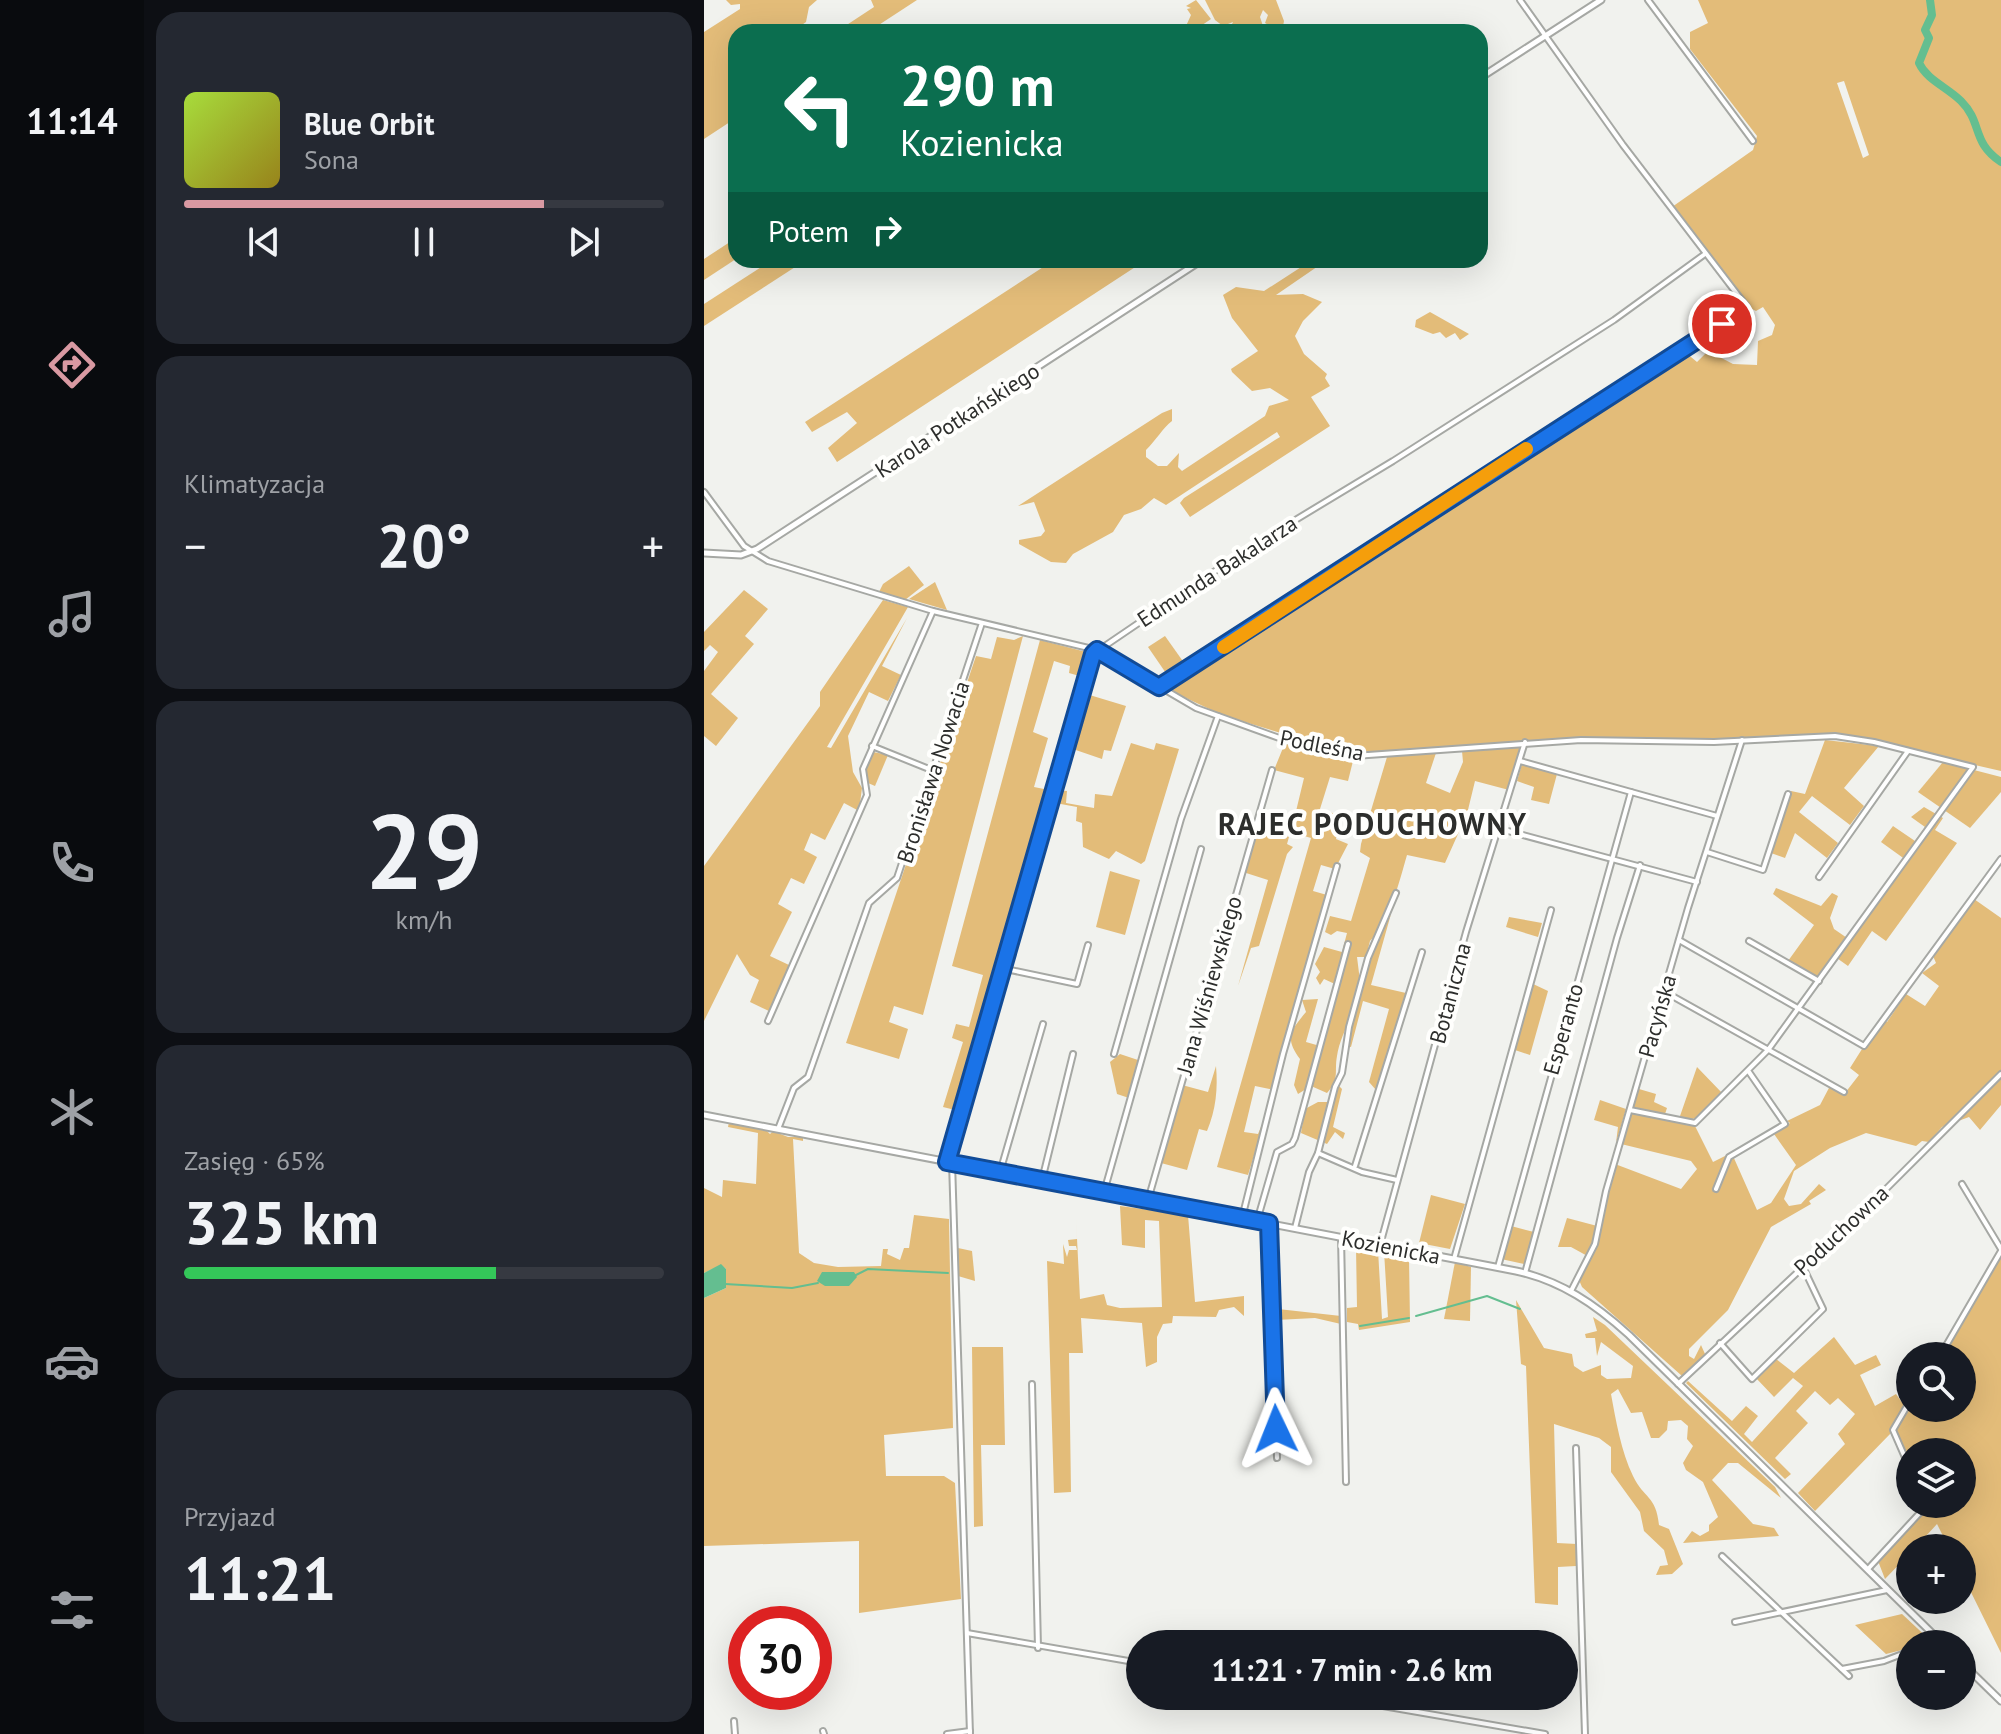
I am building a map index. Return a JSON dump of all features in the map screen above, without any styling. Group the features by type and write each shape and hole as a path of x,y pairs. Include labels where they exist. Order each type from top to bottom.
{"main road":[{"path":"1488,73 1601,0"},
{"name":"Karola Potkańskiego","path":"750,552 1190,268"},
{"path":"704,553 750,552"},
{"name":"Kozienicka","path":"704,1115 1498,1267 1525,1273 1571,1291 1613,1321 1928,1630"},
{"path":"1976,1677 2001,1701"}],"street":[{"path":"1159,687 1747,307 1520,0"},
{"path":"1648,0 1753,141"},
{"name":"Edmunda Bakalarza","path":"1097,650 1249,548 1614,320 1705,254"},
{"path":"704,492 750,552"},
{"name":"Podleśna","path":"750,552 933,611 1097,650 1159,687 1218,716 1282,739 1354,756 1525,742 1835,736 1973,767 1819,981"},
{"path":"768,1021 867,795 863,769 933,611"},
{"name":"Bronisława Nowacia","path":"778,1129 794,1088 808,1077 869,903 897,878 982,623"},
{"path":"947,1734 970,1732 949,1162 1000,968 1083,685 1097,650"},
{"path":"1114,1054 1181,819 1218,716"},
{"name":"Pacyńska","path":"1571,1291 1595,1244 1606,1191 1679,940 1742,740"},
{"name":"Botaniczna","path":"1380,1245 1497,828 1525,742"},
{"path":"872,746 934,771"},
{"path":"1819,877 1908,751"},
{"path":"1520,761 1717,816"},
{"name":"Jana Wiśniewskiego","path":"1148,1200 1272,770"},
{"name":"Esperanto","path":"1498,1267 1631,792"},
{"path":"1707,852 1763,870 1788,794"},
{"path":"1497,828 1697,882"},
{"path":"1104,1192 1201,849"},
{"path":"1679,940 1864,1046 2001,859"},
{"path":"1525,1273 1640,865"},
{"path":"1242,1218 1283,1054 1337,866"},
{"path":"1295,1228 1309,1172 1318,1153 1335,1087 1342,1073 1349,1027 1368,958 1396,893"},
{"path":"1454,1259 1551,910"},
{"path":"1630,1110 1695,1123 1749,1072 1819,981 1749,941"},
{"path":"1257,1221 1277,1152 1292,1144 1295,1138 1348,944"},
{"path":"1000,968 1077,984 1088,945"},
{"path":"1355,1166 1422,952"},
{"path":"1665,992 1844,1092"},
{"path":"1000,1172 1043,1024"},
{"path":"1042,1180 1073,1054"},
{"path":"1716,1189 1729,1157 1785,1124 1749,1072"},
{"name":"Poduchowna","path":"1678,1384 1877,1198 2001,1074"},
{"path":"1318,1153 1355,1166 1362,1172 1397,1180"},
{"path":"1948,1342 2001,1250 1962,1184"},
{"path":"1269,1223 1277,1458"},
{"path":"1341,1237 1346,1482"},
{"path":"1720,1343 1752,1379 1823,1309 1802,1266"},
{"path":"1032,1384 1038,1648"},
{"path":"1576,1448 1585,1734"},
{"path":"1867,1570 1915,1518"},
{"path":"1722,1556 1849,1676"},
{"path":"1735,1622 1887,1590"},
{"path":"967,1633 1038,1648 1126,1661"},
{"path":"1842,1669 1896,1656"},
{"path":"1406,1710 1545,1734"},
{"path":"734,1721 735,1734"}],"shaded area":[{"path":"726,0 817,0 809,7 803,24 728,24 728,123 704,139 704,32 740,9 740,4 731,5"},
{"path":"871,0 917,0 880,24 848,24 874,7"},
{"path":"1196,0 1211,19 1204,24 1187,24 1191,15 1187,9 1191,8 1186,6"},
{"path":"1205,0 1276,0 1284,21 1283,24 1267,24 1268,15 1263,10 1260,17 1262,24 1220,24"},
{"path":"1698,0 2001,0 2001,771 1835,733 1715,740 1579,737 1388,753 1343,752 1222,715 1169,690 1167,684 1664,363 1685,352 1697,362 1708,351 1733,364 1757,365 1758,341 1772,335 1775,325 1763,307 1756,311 1750,308 1672,207 1753,150 1757,136 1690,49 1690,32 1708,23","holes":["1844,81 1869,155 1863,158 1837,83"]},
{"path":"728,243 728,264 704,280 704,259"},
{"path":"760,268 794,268 704,326 704,304"},
{"path":"1042,268 1134,268 837,462 828,448 857,423 847,412 812,432 805,422"},
{"path":"1300,268 1315,268 1276,295 1303,294 1322,302 1303,321 1295,336 1304,354 1327,374 1325,378 1330,386 1311,397 1330,426 1190,517 1180,503 1184,498 1280,437 1277,432 1166,505 1154,498 1141,509 1124,515 1113,532 1073,554 1066,563 1051,562 1019,544 1019,540 1041,536 1045,531 1034,502 1018,506 1162,413 1172,409 1172,421 1146,450 1146,457 1158,466 1167,466 1179,453 1178,467 1182,471 1265,416 1269,406 1289,400 1270,388 1252,391 1231,369 1258,351 1232,318 1223,295 1236,287 1264,291"},
{"path":"1430,312 1469,334 1460,340 1455,333 1446,338 1440,332 1433,334 1415,327 1416,320"},
{"path":"909,566 924,585 905,600 879,592 883,584"},
{"path":"935,582 947,610 909,599"},
{"path":"744,590 768,609 745,636 754,644 711,694 738,718 716,746 704,736 704,671 718,652 710,645 704,651 704,632"},
{"path":"883,600 908,607 827,747 831,748 907,618 882,666 901,675 888,701 869,692 848,736 853,772 862,788 859,811 844,803 825,840 811,833 804,850 817,857 804,884 791,878 778,904 792,912 770,956 789,965 771,1012 750,1002 759,980 750,975 737,954 704,1021 704,866 820,706 820,692"},
{"path":"1023,636 923,1015 894,1006 889,1022 908,1029 899,1059 846,1043 976,656 991,659 997,637 1014,640"},
{"path":"1165,636 1187,667 1170,679 1148,647"},
{"path":"1040,640 1090,653 1083,677 1069,673 1070,666 1054,661 1033,732 1048,738 1034,787 1049,790 959,1111 943,1107 963,1042 952,1038 956,1024 969,1027 983,975 952,966"},
{"path":"1083,693 1126,706 1111,751 1104,750 1102,759 1067,747"},
{"path":"1825,740 1879,746 1844,788 1864,806 1850,825 1812,796 1799,812 1838,843 1827,858 1795,833 1785,858 1771,853 1791,791 1805,794"},
{"path":"1131,743 1154,750 1156,743 1179,749 1145,861 1141,864 1116,851 1109,859 1083,847 1082,823 1076,821 1077,807 1050,802 1054,790 1067,791 1066,803 1094,808 1095,794 1112,796"},
{"path":"1285,743 1354,757 1348,781 1330,777 1320,809 1342,816 1336,839 1348,844 1335,869 1321,865 1313,891 1327,895 1274,1090 1255,1086 1244,1132 1258,1134 1268,1110 1248,1175 1217,1167 1311,838 1291,832 1304,778 1274,770"},
{"path":"1520,746 1509,790 1475,781 1467,814 1445,863 1407,855 1388,912 1370,941 1366,957 1357,957 1360,981 1391,914 1371,985 1406,993 1376,1090 1369,1082 1389,1009 1363,1001 1351,1047 1347,1046 1355,1012 1341,1039 1331,1088 1327,1093 1311,1086 1298,1094 1294,1085 1300,1059 1292,1045 1291,1034 1306,1012 1302,1000 1318,999 1306,1042 1320,1046 1337,985 1324,979 1320,985 1316,978 1320,972 1315,964 1324,947 1342,952 1347,933 1337,931 1331,935 1325,932 1330,916 1351,921 1370,858 1360,852 1361,844 1387,757 1436,753 1426,783 1450,793 1463,762 1462,751"},
{"path":"873,752 888,755 875,786 868,783 865,768"},
{"path":"1943,762 2001,777 2001,792 1970,828 1918,792"},
{"path":"1522,764 1557,774 1549,804 1531,800 1534,787 1517,781"},
{"path":"1924,807 1943,818 1935,830 1957,843 1886,941 1872,931 1848,966 1834,956 1818,978 1788,961 1814,925 1773,894 1776,888 1821,906 1832,893 1838,896 1830,918 1834,929 1850,940 1906,860 1881,842 1893,826 1915,841 1925,827 1911,817"},
{"path":"1256,826 1289,837 1287,844 1293,847 1287,854 1259,946 1251,948 1238,986 1268,880 1243,872"},
{"path":"1110,871 1140,880 1125,935 1096,927"},
{"path":"1974,899 2001,918 2001,1105 1980,1130 1969,1117 1942,1127 1929,1142 1922,1141 1916,1146 1866,1133 1830,1148 1794,1171 1784,1199 1789,1206 1801,1204 1819,1184 1826,1190 1809,1201 1811,1204 1771,1227 1728,1310 1689,1349 1689,1356 1694,1359 1701,1345 1705,1354 1682,1376 1582,1287 1579,1280 1591,1258 1571,1247 1558,1247 1567,1218 1601,1227 1615,1164 1681,1189 1697,1169 1691,1161 1621,1144 1630,1113 1695,1126 1713,1162 1731,1153 1716,1181 1715,1192 1733,1156 1757,1210 1771,1203 1796,1165 1774,1134 1790,1123 1787,1121 1820,1105 1830,1086 1845,1093 1859,1075 1850,1068 1881,1019 1887,1022 1906,994 1925,1006 1939,986 1922,973 1936,963 1933,956"},
{"path":"1509,917 1542,923 1538,937 1506,927"},
{"path":"1531,983 1548,991 1530,1055 1512,1049"},
{"path":"1120,1054 1141,1061 1129,1098 1117,1094 1110,1062"},
{"path":"1216,1066 1212,1115 1207,1131 1199,1129 1187,1170 1161,1163 1182,1085 1208,1092"},
{"path":"1697,1067 1723,1094 1703,1114 1686,1119 1680,1116"},
{"path":"1338,1085 1342,1089 1333,1127 1345,1133 1343,1139 1335,1132 1327,1144 1301,1133 1305,1109 1318,1102 1334,1102"},
{"path":"1639,1089 1656,1094 1654,1102 1667,1108 1665,1114 1633,1107"},
{"path":"1600,1100 1626,1109 1616,1143 1618,1127 1594,1120"},
{"path":"729,1122 765,1129 770,1134 773,1131 788,1137 803,1137 803,1141 793,1139 799,1253 814,1263 838,1267 881,1266 883,1249 888,1249 887,1254 900,1260 904,1248 909,1248 914,1215 949,1219 953,1428 884,1435 886,1476 944,1476 955,1483 961,1599 859,1613 859,1541 704,1546 704,1298 726,1288 726,1269 721,1265 704,1273 704,1188 722,1197 723,1180 756,1184 758,1133 728,1127"},
{"path":"1431,1195 1465,1204 1450,1249 1419,1243"},
{"path":"1120,1206 1188,1215 1195,1302 1244,1296 1244,1316 1234,1307 1219,1310 1216,1317 1173,1316 1172,1323 1163,1324 1157,1337 1157,1362 1146,1367 1142,1323 1081,1318 1083,1353 1069,1353 1071,1492 1054,1493 1047,1261 1064,1264 1063,1244 1067,1257 1069,1250 1077,1250 1076,1246 1069,1246 1068,1240 1077,1239 1076,1218 1080,1299 1104,1294 1107,1305 1120,1308 1162,1307 1159,1221 1145,1220 1145,1248 1122,1245"},
{"path":"1511,1226 1534,1232 1524,1264 1501,1259"},
{"path":"1356,1247 1378,1250 1382,1319 1388,1317 1384,1251 1409,1257 1410,1322 1359,1330 1358,1324 1347,1322 1347,1308 1357,1307"},
{"path":"958,1248 972,1251 975,1281 958,1276"},
{"path":"2001,1252 2001,1653 1976,1602 1976,1534 1942,1534 1937,1524 1928,1534 1901,1534 1915,1518 1976,1518 1976,1438 1896,1438 1896,1443 1891,1433 1815,1511 1798,1493 1845,1444 1838,1434 1855,1414 1838,1398 1830,1405 1815,1391 1796,1411 1808,1423 1775,1458 1791,1474 1785,1479 1686,1383 1688,1381 1732,1421 1746,1406 1758,1416 1744,1434 1752,1442 1803,1386 1793,1378 1774,1397 1756,1378 1776,1359 1794,1373 1834,1337 1855,1365 1876,1355 1881,1365 1860,1375 1875,1406 1896,1394 1896,1422 1976,1422 1976,1342 1946,1342"},
{"path":"1455,1262 1471,1267 1470,1321 1444,1319"},
{"path":"721,1264 726,1269 726,1288 704,1298 704,1273"},
{"path":"822,1272 854,1272 857,1277 849,1286 825,1286 817,1281"},
{"path":"1516,1300 1544,1348 1572,1354 1574,1366 1583,1372 1601,1365 1601,1375 1607,1379 1631,1378 1633,1366 1601,1342 1597,1356 1595,1338 1586,1338 1585,1334 1597,1331 1593,1317 1605,1325 1775,1487 1781,1498 1738,1463 1728,1463 1712,1480 1753,1524 1774,1528 1779,1536 1683,1543 1692,1531 1700,1536 1709,1531 1709,1525 1718,1517 1703,1482 1686,1470 1683,1463 1693,1446 1687,1439 1688,1426 1681,1420 1668,1421 1667,1430 1659,1438 1651,1438 1642,1412 1631,1413 1618,1389 1611,1394 1619,1436 1629,1466 1637,1483 1652,1502 1659,1525 1669,1529 1683,1564 1672,1574 1656,1575 1660,1566 1668,1565 1664,1550 1644,1531 1640,1512 1611,1472 1611,1447 1599,1438 1554,1424 1557,1543 1577,1544 1576,1566 1558,1567 1558,1605 1535,1603 1526,1366 1521,1364"},
{"path":"1274,1305 1278,1309 1341,1316 1341,1324 1315,1318 1276,1320"},
{"path":"972,1347 1003,1347 1005,1445 981,1445 983,1526 974,1527"},
{"path":"1896,1540 1896,1568 1885,1579 1878,1561"},
{"path":"1902,1614 1919,1630 1896,1630 1896,1652 1886,1654 1855,1625"}],"waterway":[{"path":"1930,0 1932,15 1925,30 1929,38 1919,63 1927,74 1968,109 1985,147 2001,162"},
{"path":"856,1275 868,1269 948,1273"},
{"path":"725,1284 792,1288 818,1283"},
{"path":"1416,1316 1487,1296 1520,1309"},
{"path":"1360,1326 1409,1318"}],"slow traffic":[{"path":"1224,647 1526,449"}],"district":[{"name":"RAJEC PODUCHOWNY","path":"1373,823"}],"route":[{"path":"1276,1429 1269,1223 947,1162 1008,940 1093,654 1097,650 1159,687 1722,324"}]}
